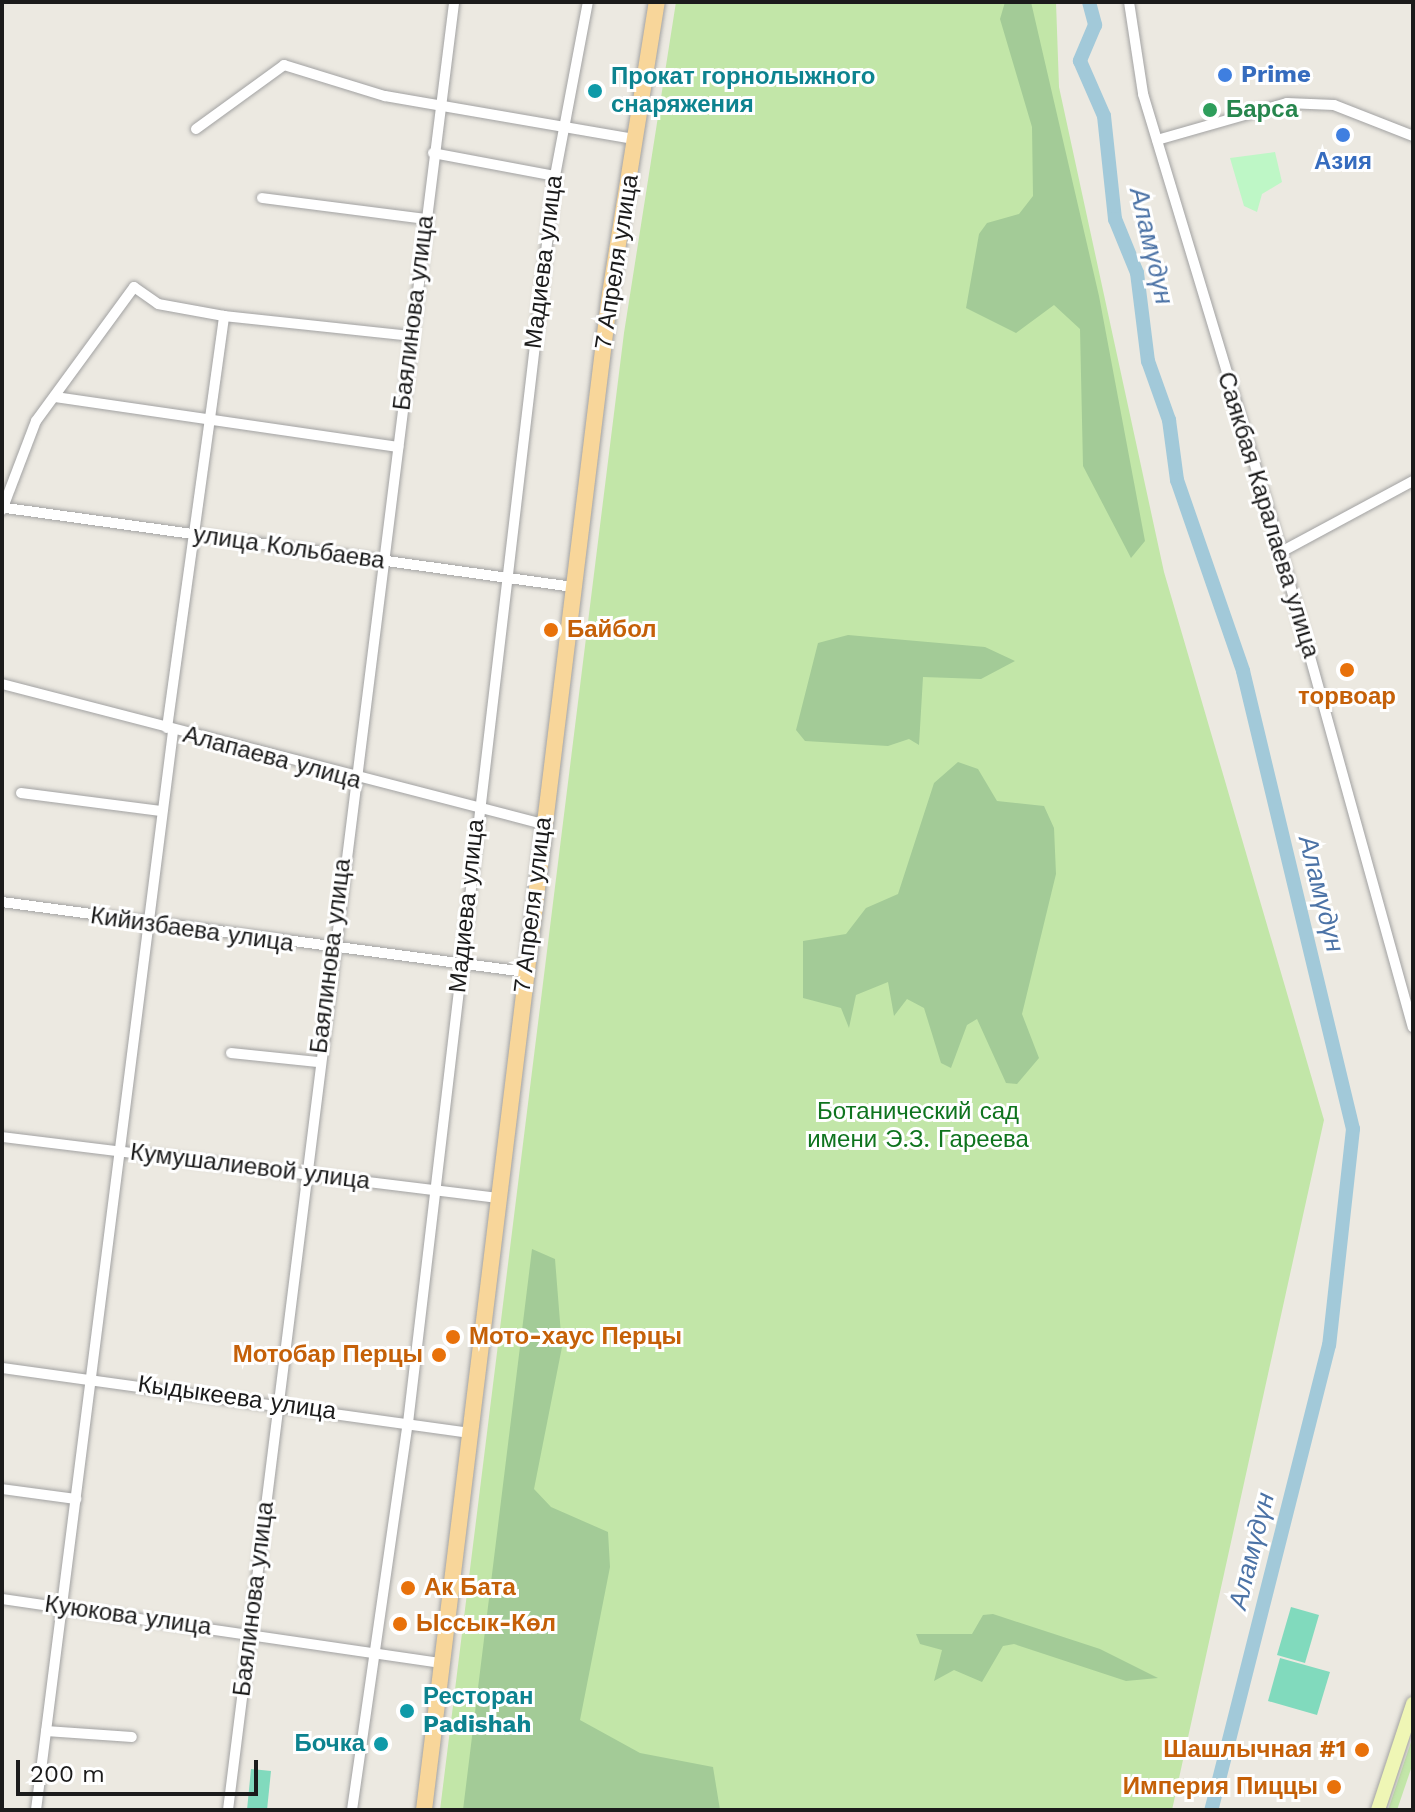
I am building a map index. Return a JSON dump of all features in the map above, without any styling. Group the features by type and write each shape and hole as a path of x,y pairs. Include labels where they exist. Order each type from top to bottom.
{"main road":[{"name":"7 Апреля улица","path":"424,1810 573,587 657,2"},
{"path":"1378,1810 1413,1704"}],"street":[{"name":"Баялинова улица","path":"228,1810 331,949 454,2"},
{"name":"Мадиева улица","path":"352,1810 408,1423 477,812 555,176 562,123 588,2"},
{"name":"Саякбая Каралаева улица","path":"1129,2 1157,140 1281,552 1413,1027"},
{"path":"196,129 284,65 385,96 440,102 635,139"},
{"path":"1157,140 1287,103 1334,105 1413,136"},
{"path":"433,153 555,176"},
{"path":"262,198 425,219"},
{"path":"4,509 20,454 55,397 134,287 158,304 224,316 410,336"},
{"path":"36,1810 64,1607 144,925 224,316"},
{"path":"55,397 210,423 398,447"},
{"path":"1281,552 1413,481"},
{"name":"улица Кольбаева","path":"4,509 573,587"},
{"name":"Алапаева улица","path":"2,684 354,781 477,812 543,824"},
{"path":"21,793 161,811"},
{"name":"Кийизбаева улица","path":"2,902 144,925 525,972"},
{"path":"231,1053 318,1062"},
{"name":"Кумушалиевой улица","path":"2,1137 499,1198"},
{"name":"Кыдыкеева улица","path":"2,1368 278,1403 471,1433"},
{"path":"2,1489 76,1499"},
{"name":"Куюкова улица","path":"2,1599 443,1663"},
{"path":"46,1731 132,1737"}],"green space":[{"name":"Ботанический сад имени Э.З. Гареева","path":"676,2 1056,2 1059,87 1164,572 1324,1120 1172,1810 440,1810 624,333"},
{"path":"1005,2 1031,2 1099,296 1145,541 1131,558 1083,466 1080,329 1054,305 1016,333 966,308 979,234 987,223 1019,214 1033,196 1032,127 1000,19"},
{"path":"1275,152 1282,182 1262,194 1257,212 1244,206 1230,158"},
{"path":"848,635 985,647 1015,661 981,679 923,677 919,745 909,739 888,746 805,741 796,730 818,643"},
{"path":"958,762 978,769 997,801 1044,806 1054,828 1056,874 1022,1014 1039,1058 1017,1084 1006,1083 977,1019 967,1025 951,1068 941,1063 924,1008 907,999 894,1016 888,982 856,995 849,1028 841,1008 803,998 803,941 846,934 866,908 898,894 934,783"},
{"path":"532,1249 555,1259 562,1347 534,1489 551,1507 608,1532 610,1567 580,1720 640,1753 713,1767 720,1810 463,1810"},
{"path":"1291,1607 1319,1615 1305,1663 1277,1655"},
{"path":"993,1614 1100,1649 1158,1678 1126,1681 1014,1644 1003,1646 982,1682 954,1670 934,1681 942,1650 920,1644 916,1634 972,1634 983,1615"},
{"path":"1280,1658 1330,1672 1317,1715 1268,1701"},
{"path":"1413,1736 1413,1763 1397,1810 1388,1810"},
{"path":"251,1769 271,1771 267,1810 247,1810"}],"waterway":[{"name":"Аламүдүн","path":"1089,2 1095,25 1080,61 1104,116 1115,219 1137,273 1148,361 1169,420 1177,480 1243,671 1353,1129 1329,1345 1211,1810"}],"place":[{"name":"Prime","path":"1225,75"},
{"name":"Прокат горнолыжного снаряжения","path":"595,91"},
{"name":"Барса","path":"1210,110"},
{"name":"Азия","path":"1343,135"},
{"name":"Байбол","path":"551,630"},
{"name":"торвоар","path":"1347,670"},
{"name":"Мото-хаус Перцы","path":"453,1337"},
{"name":"Мотобар Перцы","path":"439,1355"},
{"name":"Ак Бата","path":"408,1588"},
{"name":"Ыссык-Көл","path":"400,1624"},
{"name":"Ресторан Padishah","path":"407,1711"},
{"name":"Бочка","path":"381,1744"},
{"name":"Шашлычная #1","path":"1362,1750"},
{"name":"Империя Пиццы","path":"1334,1787"}]}
